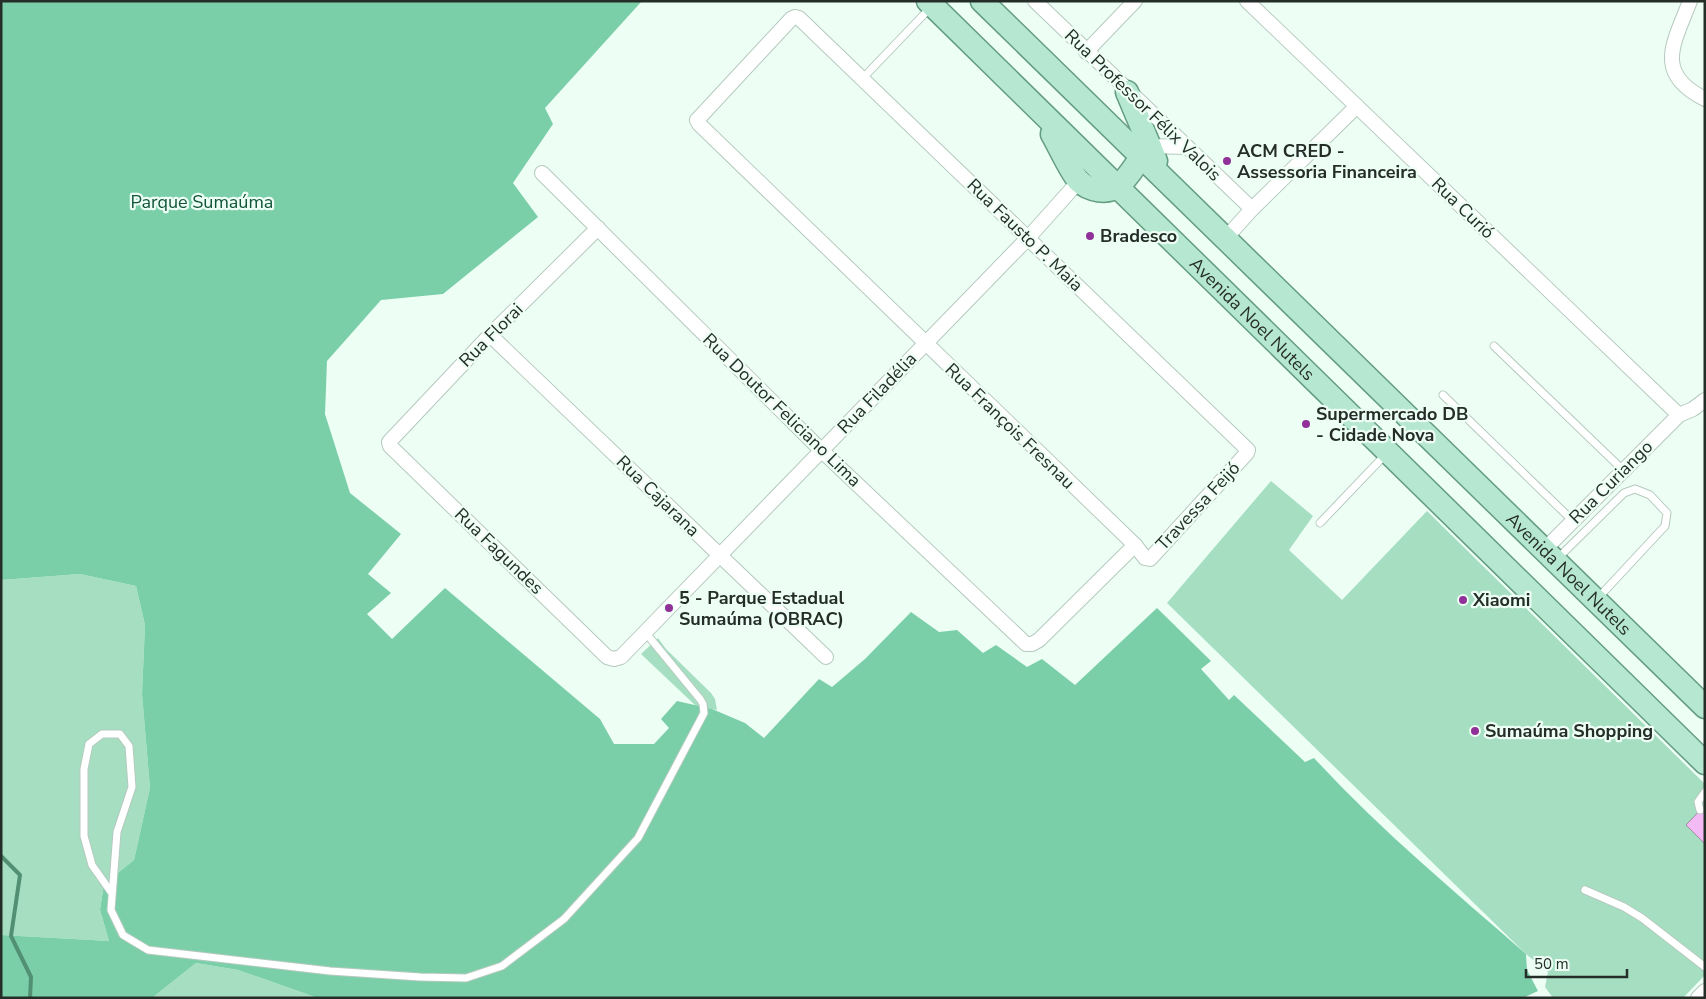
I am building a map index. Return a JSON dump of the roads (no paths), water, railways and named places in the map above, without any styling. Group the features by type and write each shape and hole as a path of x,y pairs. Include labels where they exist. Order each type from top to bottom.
{"main road":[{"name":"Avenida Noel Nutels","path":"982,1 1146,151 1163,178 1705,707"},
{"name":"Avenida Noel Nutels","path":"930,3 1705,763"},
{"path":"1040,111 1079,181 1100,191 1108,191 1117,188 1131,173 1146,151 1127,92"}],"street":[{"name":"Rua Professor Félix Valois","path":"1034,1 1127,92 1252,209"},
{"path":"1086,52 1135,1"},
{"name":"Rua Curió","path":"1247,1 1679,415"},
{"path":"1690,1 1673,45 1672,66 1681,84 1705,99"},
{"name":"Rua Fausto P. Maia","path":"699,124 697,120 791,19 798,18 1243,445 1248,450 1247,454"},
{"path":"1225,238 1252,209 1358,106"},
{"name":"Rua François Fresnau","path":"699,124 1134,545 1145,558 1150,559"},
{"path":"1146,151 1186,147"},
{"name":"Rua Doutor Feliciano Lima","path":"542,173 822,451 1026,644 1032,644 1040,640 1134,545"},
{"name":"Rua Filadélia","path":"608,657 614,659 621,657 1028,238 1079,181"},
{"name":"Rua Florai","path":"390,446 390,439 490,335 598,228"},
{"name":"Rua Cajarana","path":"490,335 826,657"},
{"name":"Rua Curiango","path":"1550,555 1573,521 1623,470 1679,415 1693,409 1705,400"},
{"name":"Rua Fagundes","path":"390,446 608,657"},
{"name":"Travessa Feijó","path":"1150,559 1247,454"},
{"path":"1698,998 1705,991"}],"lane":[{"path":"862,79 930,3"},
{"path":"1494,346 1623,470"},
{"path":"1443,395 1573,521"},
{"path":"1320,523 1387,452"},
{"path":"1550,555 1624,493 1635,489 1650,495 1666,513 1665,526 1596,600"},
{"path":"111,892 92,864 84,836 84,769 89,744 102,734 120,734 129,746 132,787 117,832 111,910 123,935 148,950 330,971 466,978 502,966 564,919 638,838 704,713 703,704 700,699 645,632"},
{"path":"1700,810 1698,802 1705,792"},
{"path":"1585,890 1624,906 1705,967"}],"waterway":[{"path":"1,856 20,875 11,936 31,977 30,998"}],"place":[{"name":"ACM CRED - Assessoria Financeira","path":"1227,161"},
{"name":"Bradesco","path":"1090,236"},
{"name":"Supermercado DB - Cidade Nova","path":"1306,424"},
{"name":"Xiaomi","path":"1463,600"},
{"name":"5 - Parque Estadual Sumaúma (OBRAC)","path":"669,608"},
{"name":"Sumaúma Shopping","path":"1475,731"}],"park label":[{"name":"Parque Sumaúma","path":"202,202"}]}
